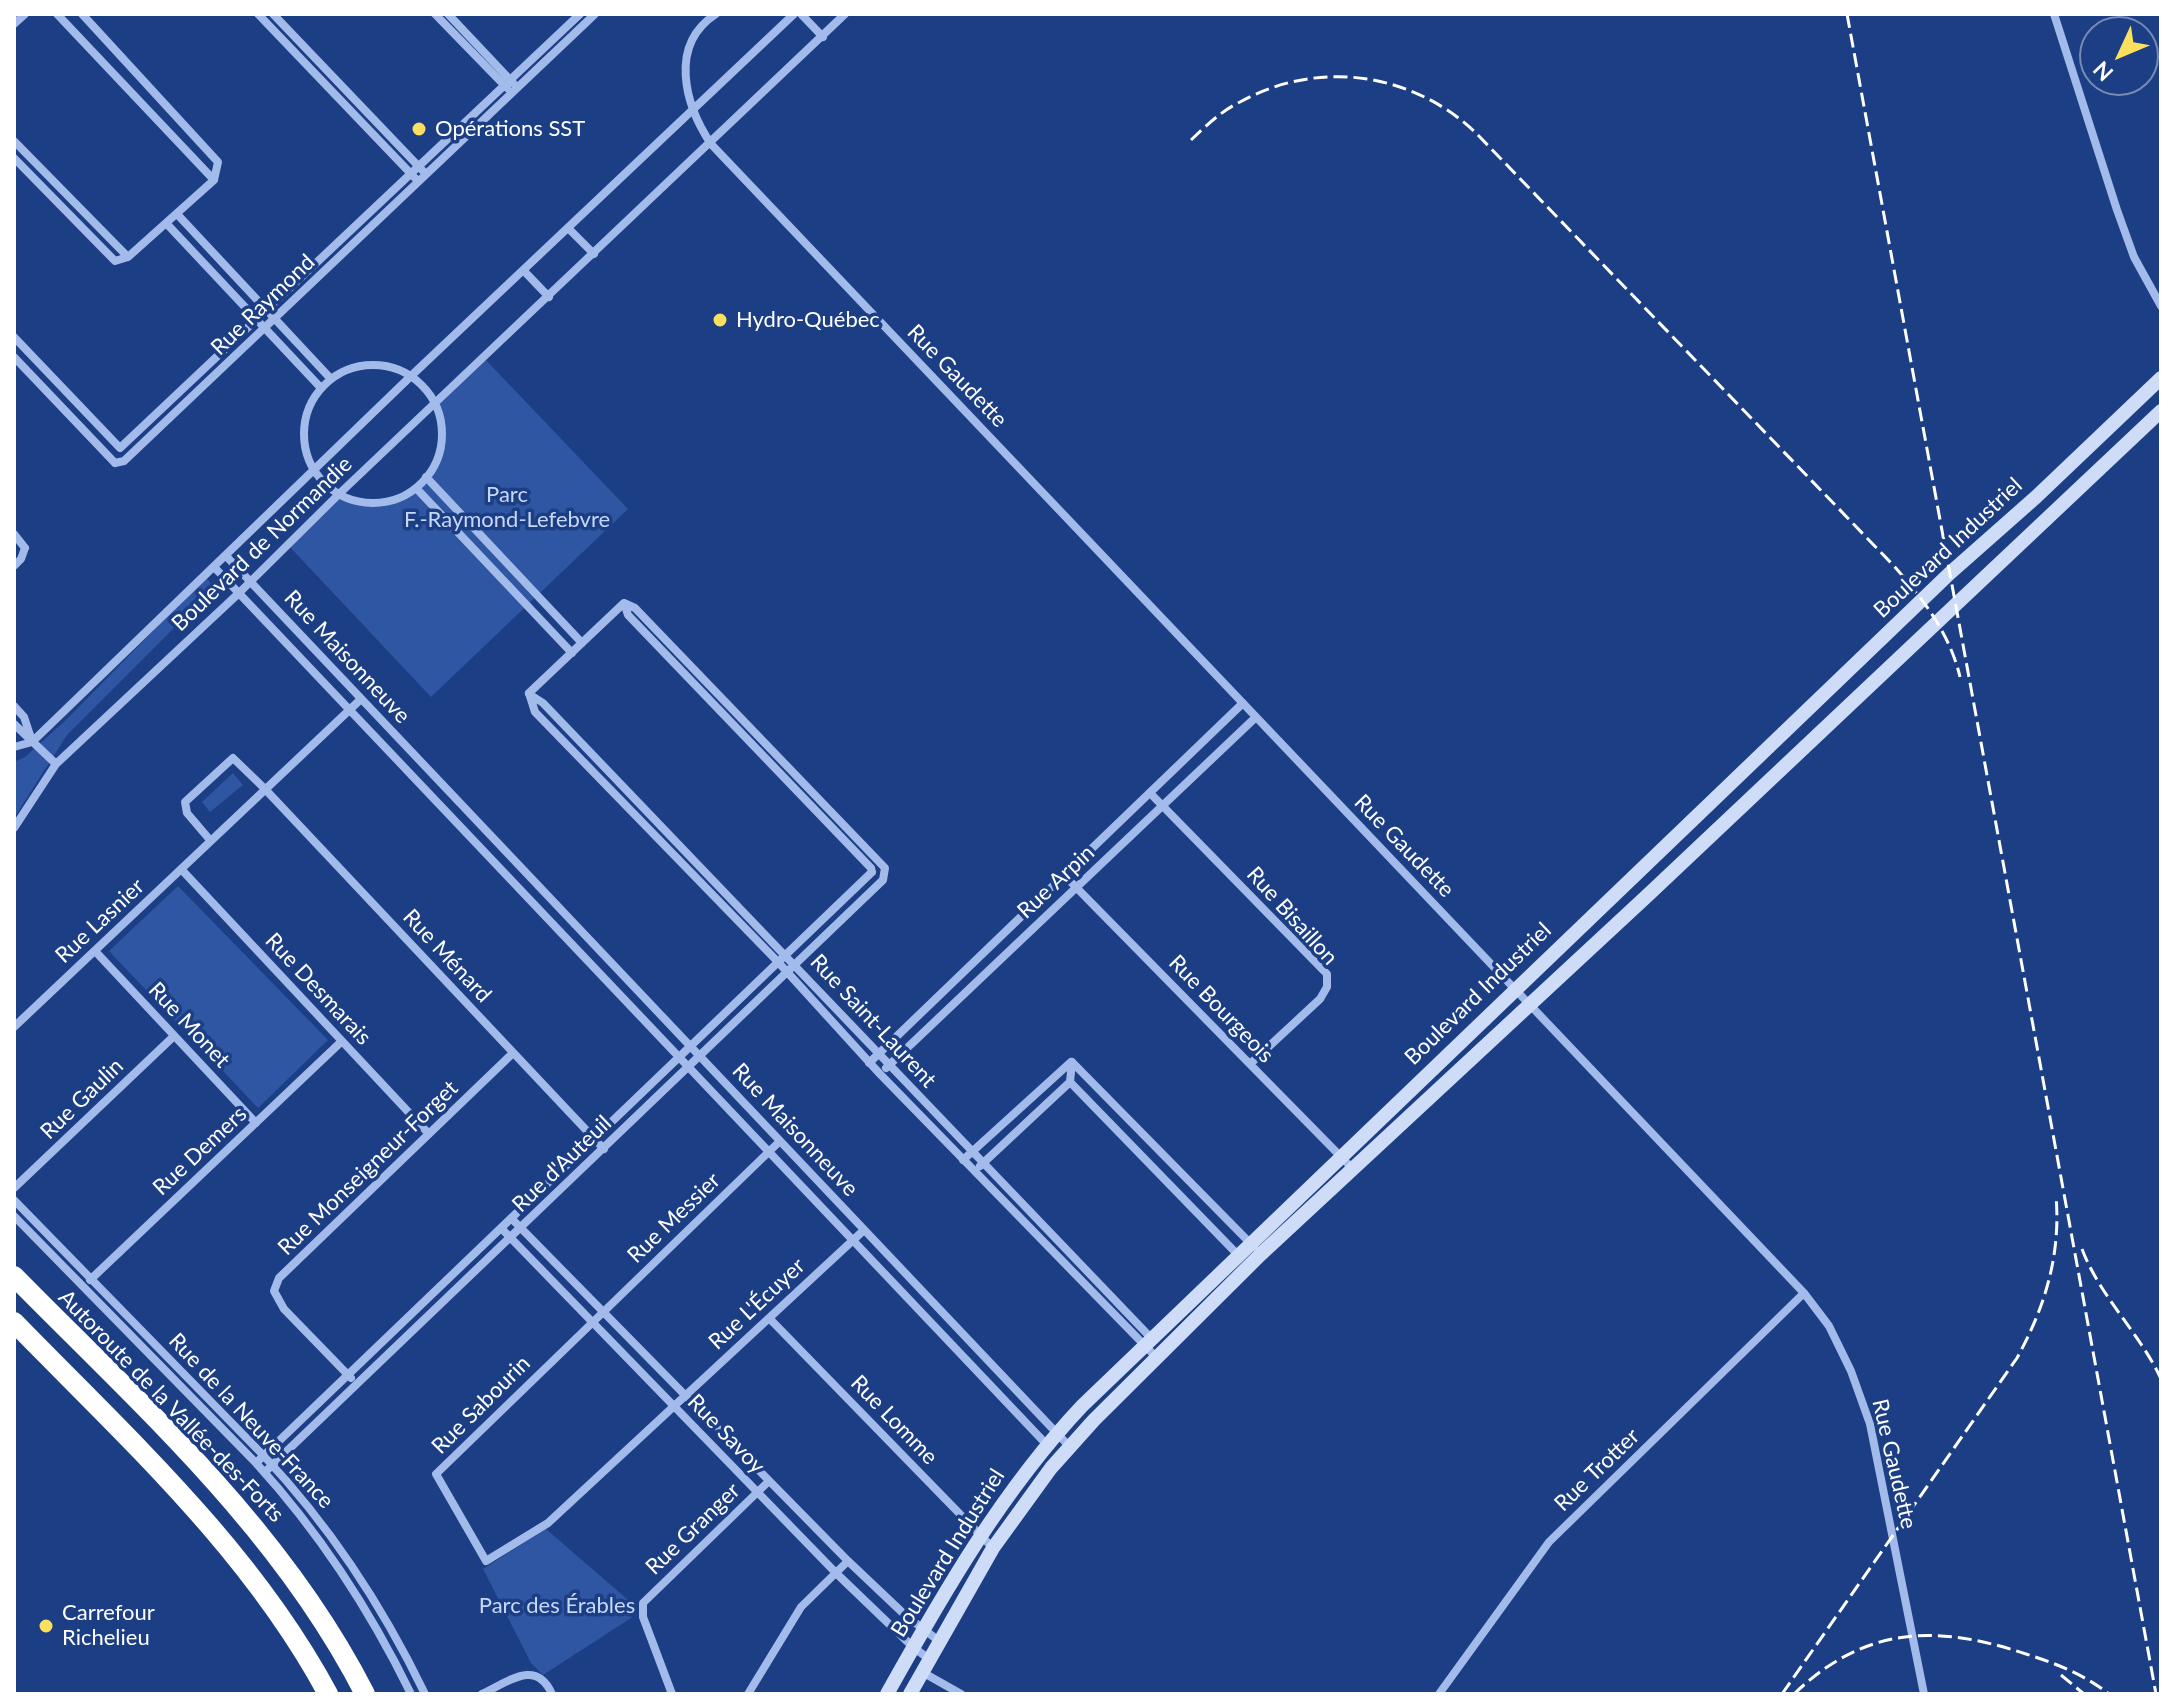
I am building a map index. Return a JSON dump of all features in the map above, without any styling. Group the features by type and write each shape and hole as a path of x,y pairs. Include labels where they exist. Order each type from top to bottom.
{"highway":[{"name":"Autoroute de la Vallée-des-Forts","path":"14,1276 194,1459 267,1541 318,1612 365,1694"},
{"path":"14,1322 221,1538 273,1605 328,1694"}],"street":[{"path":"14,24 25,14"},
{"path":"57,14 214,180"},
{"path":"14,158 115,261 128,257 214,180 218,162 82,14"},
{"path":"258,14 415,178"},
{"path":"273,14 423,170"},
{"path":"435,14 511,87"},
{"path":"448,14 511,87"},
{"name":"Rue Raymond","path":"575,25 580,14"},
{"name":"Rue Raymond","path":"120,448 415,178 575,25 595,14"},
{"path":"696,14 705,23"},
{"name":"Boulevard de Normandie","path":"14,747 32,742 411,376 794,14"},
{"path":"801,14 823,37"},
{"name":"Boulevard de Normandie","path":"14,828 56,764 251,582 339,494 845,14"},
{"path":"2054,14 2134,257 2161,306"},
{"path":"692,112 686,89 685,66 694,38 713,15"},
{"path":"333,92 341,84"},
{"path":"137,99 149,88"},
{"name":"Rue Gaudette","path":"692,112 711,144 1804,1293 1829,1326 1851,1371 1870,1424 1924,1694"},
{"path":"14,141 128,257"},
{"path":"43,187 51,179"},
{"path":"177,214 331,379"},
{"name":"Rue Raymond","path":"115,463 124,461 265,328 373,217"},
{"path":"166,223 321,388"},
{"path":"568,228 594,254"},
{"path":"524,271 549,297"},
{"path":"14,337 120,448 115,463 14,357"},
{"path":"373,365 393,368 411,376 428,392 441,423 441,442 436,461 416,488 398,498 379,502 358,501 339,494 314,469 306,448 305,421 313,400 321,388 345,370 373,365"},
{"name":"Boulevard Industriel","path":"887,1694 952,1578 1052,1438 1147,1341 1950,573 2036,497 2161,378"},
{"path":"167,407 174,414"},
{"name":"Boulevard Industriel","path":"910,1694 993,1548 1064,1452 1159,1354 1261,1254 1649,894 2161,411"},
{"path":"2111,426 2126,445"},
{"path":"426,477 582,643"},
{"path":"416,488 572,653"},
{"path":"2036,497 2039,527"},
{"path":"462,537 473,527"},
{"path":"14,534 25,548"},
{"path":"14,548 25,548"},
{"path":"14,566 25,548"},
{"name":"Rue Maisonneuve","path":"227,557 952,1323 1064,1452"},
{"name":"Rue Maisonneuve","path":"215,568 941,1333 1064,1452"},
{"path":"529,693 624,603"},
{"path":"624,603 628,615 755,740 885,868 884,876 872,872 871,868 755,740 635,608 624,603"},
{"name":"Rue Saint-Laurent","path":"529,693 543,703 786,955 1056,1239 1159,1354"},
{"name":"Rue Saint-Laurent","path":"529,693 535,712 778,962 869,1063 1047,1247 1147,1341"},
{"name":"Rue Lasnier","path":"14,1027 361,699"},
{"name":"Rue Arpin","path":"869,1063 1243,703"},
{"path":"14,706 24,717 32,742"},
{"name":"Rue Arpin","path":"880,1074 1256,717"},
{"path":"14,724 56,764"},
{"path":"1787,732 1799,752"},
{"path":"210,840 187,813 185,802 233,758 264,788"},
{"path":"429,794 441,783"},
{"name":"Rue Ménard","path":"264,788 604,1149"},
{"name":"Rue Bisaillon","path":"1150,793 1327,974 1327,987 1320,999 1250,1064"},
{"path":"1690,824 1702,844"},
{"path":"656,836 664,829"},
{"name":"Rue Desmarais","path":"181,869 429,1134"},
{"name":"Rue d'Auteuil","path":"256,1463 872,872"},
{"path":"517,887 529,875"},
{"name":"Rue Bourgeois","path":"1064,875 1353,1169"},
{"name":"Rue d'Auteuil","path":"265,1472 604,1149 884,876"},
{"path":"1634,876 1649,894"},
{"name":"Rue Monet","path":"95,951 256,1123"},
{"path":"600,974 612,963"},
{"name":"Rue Gaulin","path":"14,1188 174,1036"},
{"name":"Rue Demers","path":"83,1287 342,1041"},
{"name":"Rue Monseigneur-Forget","path":"357,1385 284,1309 274,1291 279,1278 513,1053"},
{"path":"974,1172 1070,1082 1072,1062"},
{"path":"1072,1062 1261,1254"},
{"path":"963,1160 1072,1062"},
{"path":"1070,1082 1249,1266"},
{"name":"Rue Messier","path":"592,1321 780,1141"},
{"path":"1141,1155 1153,1144"},
{"name":"Rue de la Neuve-France","path":"14,1200 273,1465 313,1512 356,1572 425,1694"},
{"name":"Rue de la Neuve-France","path":"14,1216 265,1472 309,1525 351,1586 411,1694"},
{"name":"Rue Savoy","path":"511,1218 848,1561 939,1641"},
{"name":"Rue Savoy","path":"501,1228 836,1573 913,1647 926,1666"},
{"name":"Rue L'Écuyer","path":"673,1405 864,1230"},
{"path":"1047,1247 1056,1239"},
{"name":"Rue Trotter","path":"1439,1694 1549,1542 1804,1293"},
{"name":"Rue Lomme","path":"769,1318 993,1548"},
{"name":"Rue Sabourin","path":"592,1321 436,1474 486,1561 548,1523 673,1405"},
{"path":"941,1333 952,1323"},
{"name":"Rue Granger","path":"672,1694 641,1607 769,1481"},
{"path":"748,1694 801,1607 848,1561"},
{"path":"926,1666 961,1694"},
{"path":"482,1694 531,1674 543,1679 552,1694"}],"green space":[{"name":"Parc F.-Raymond-Lefebvre","path":"485,359 628,509 431,697 288,545 339,495 370,506 395,501 422,487 437,460 441,434 436,407"},
{"path":"206,577 214,588 67,735 14,818 14,762 25,757 67,719"},
{"path":"233,773 243,785 210,812 202,802"},
{"path":"178,886 328,1040 258,1108 109,951"},
{"name":"Parc des Érables","path":"546,1529 634,1605 631,1618 543,1675 531,1663 483,1569"}],"railway":[{"path":"1847,14 2156,1694"},
{"path":"1191,140 1233,106 1270,88 1301,80 1363,78 1422,96 1450,112 1475,132 1894,566 1934,618 1950,646 1960,677"},
{"path":"1782,1694 2017,1358 2036,1319 2049,1280 2056,1239 2056,1196"},
{"path":"2082,1249 2099,1283 2161,1379"},
{"path":"1794,1694 1848,1655 1903,1637 1932,1636 1993,1644 2037,1658 2080,1675 2109,1694"},
{"path":"2061,1675 2084,1694"}],"place":[{"name":"Opérations SST","path":"419,129"},
{"name":"Hydro-Québec","path":"720,320"},
{"name":"Carrefour Richelieu","path":"46,1626"}]}
